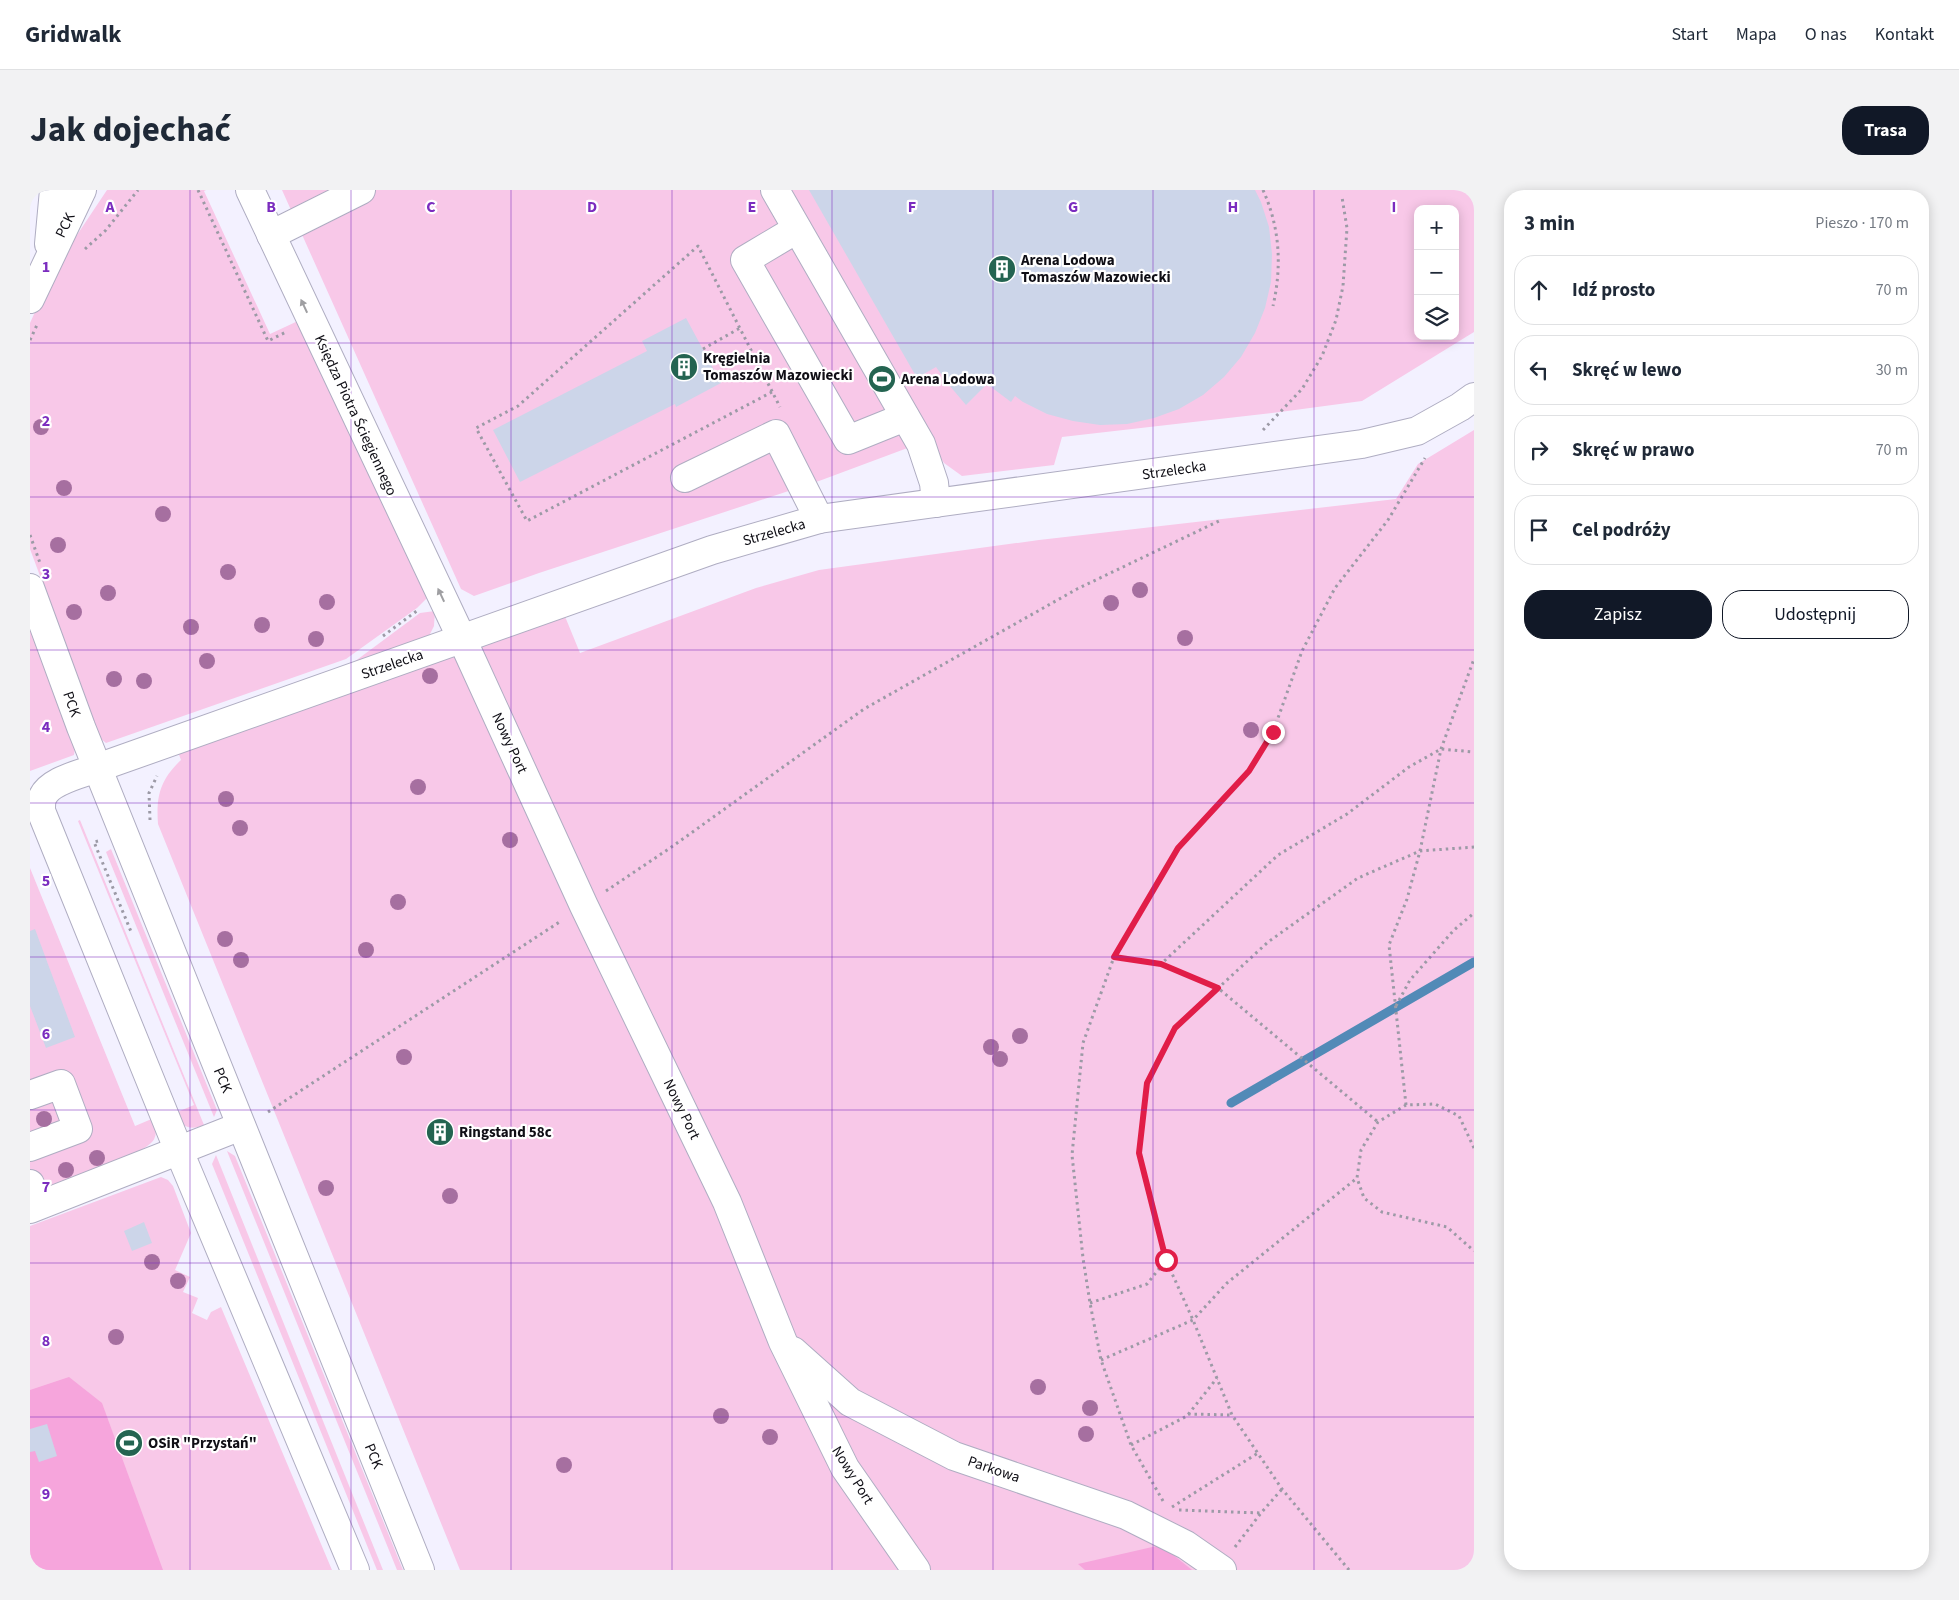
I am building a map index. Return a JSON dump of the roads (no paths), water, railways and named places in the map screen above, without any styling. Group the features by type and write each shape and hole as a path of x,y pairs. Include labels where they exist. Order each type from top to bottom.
{"street":[{"name":"PCK","path":"48,260 40,223 54,190"},
{"name":"PCK","path":"30,299 82,190"},
{"name":"Księdza Piotra Ściegiennego","path":"250,190 462,639"},
{"path":"271,235 361,190"},
{"path":"775,190 920,444 934,483 936,503"},
{"path":"797,229 744,260 848,440 906,417"},
{"name":"Strzelecka","path":"355,1570 180,1151 41,811 42,799 46,790 53,784 97,768 712,550 819,519 1362,444 1417,431 1474,397"},
{"path":"686,478 776,434 819,519"},
{"name":"PCK","path":"30,588 97,768 420,1570"},
{"name":"Nowy Port","path":"462,639 584,906 727,1202 782,1342 845,1468 916,1570"},
{"path":"30,1095 61,1084 78,1129 30,1147"},
{"path":"33,1199 180,1151 241,1126"},
{"name":"Parkowa","path":"782,1342 850,1402 954,1456 1126,1515 1186,1545 1220,1569"}],"waterway":[{"path":"1231,1103 1474,962"}],"place":[{"name":"Arena Lodowa Tomaszów Mazowiecki","path":"1002,269"},
{"name":"Kręgielnia Tomaszów Mazowiecki","path":"684,367"},
{"name":"Arena Lodowa","path":"882,379"},
{"name":"Ringstand 58c","path":"440,1132"},
{"name":"OSiR \"Przystań\"","path":"129,1443"}]}
